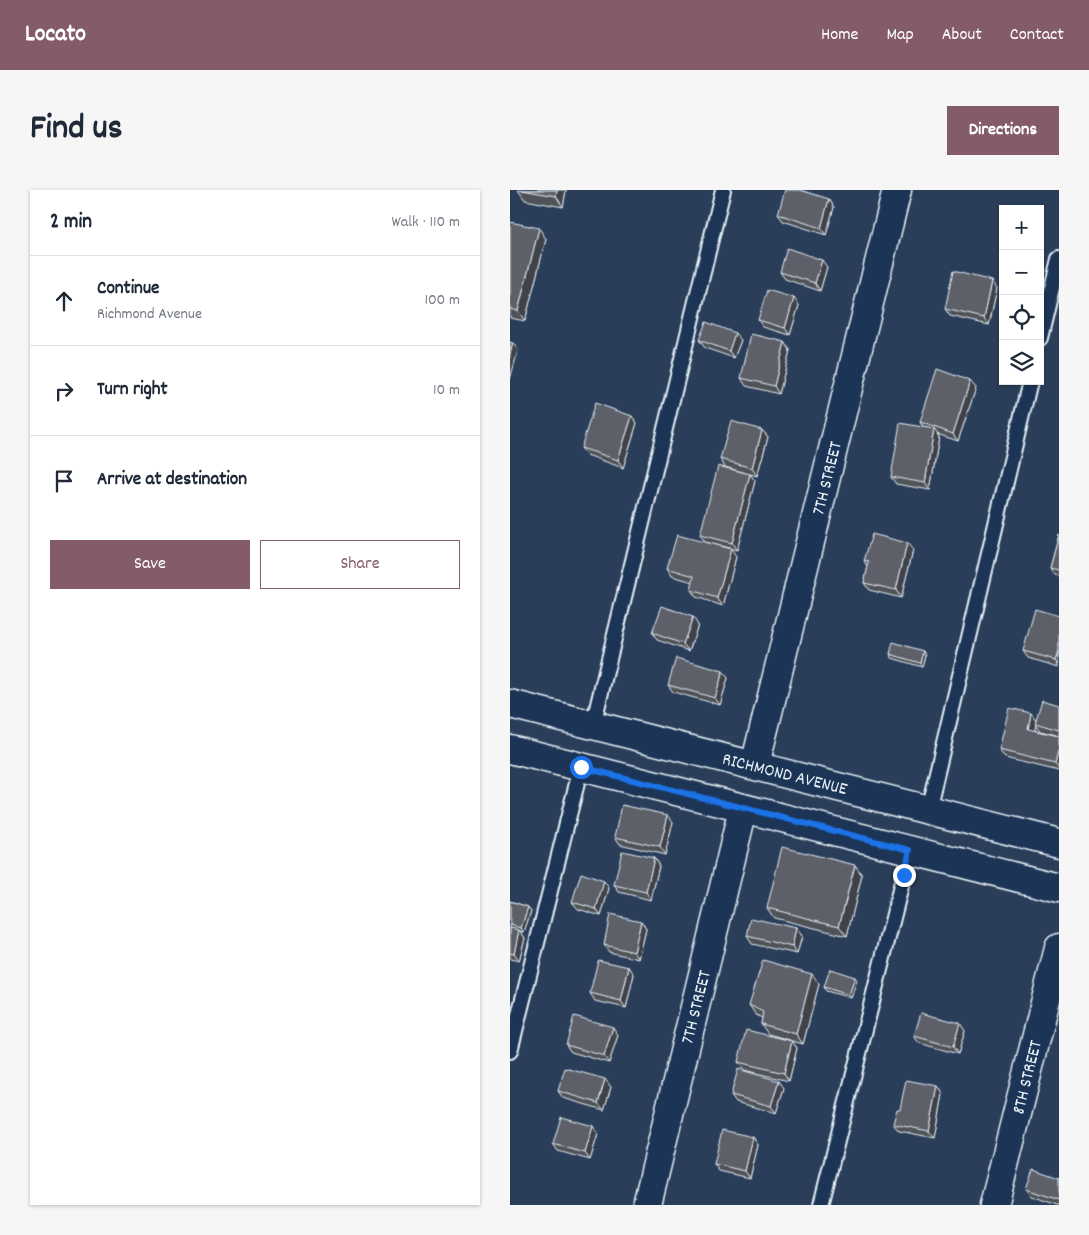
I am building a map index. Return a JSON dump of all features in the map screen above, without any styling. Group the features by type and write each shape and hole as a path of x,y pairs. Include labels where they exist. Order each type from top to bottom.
{"street":[{"name":"7TH STREET","path":"755,765 897,190"},
{"name":"RICHMOND AVENUE","path":"510,704 1059,843"},
{"path":"510,749 1059,888"},
{"name":"7TH STREET","path":"647,1205 744,809"},
{"name":"8TH STREET","path":"994,1205 1059,948"}],"lane":[{"path":"593,725 723,190"},
{"path":"1044,321 1059,259"},
{"path":"928,810 1029,385"},
{"path":"510,1051 581,767"},
{"path":"821,1205 910,850"}],"building":[{"path":"522,190 557,190 556,196"},
{"path":"785,190 800,190 829,199 821,228 778,214"},
{"path":"510,222 539,228 518,311 510,309"},
{"path":"787,248 822,260 815,283 780,272"},
{"path":"953,271 992,281 984,318 945,309"},
{"path":"767,290 794,298 785,328 758,320"},
{"path":"706,322 735,333 729,351 699,340"},
{"path":"751,334 785,342 774,386 741,378"},
{"path":"510,342 513,343 510,354"},
{"path":"937,369 970,381 953,434 920,422"},
{"path":"595,403 632,416 618,460 581,448"},
{"path":"731,421 762,430 752,468 720,459"},
{"path":"900,423 934,429 925,483 891,477"},
{"path":"718,466 750,474 732,543 700,535"},
{"path":"872,534 907,543 896,590 864,583 869,562 864,561"},
{"path":"677,535 731,549 717,598 691,590 694,576 667,568"},
{"path":"1059,535 1059,570 1050,568"},
{"path":"662,606 693,617 683,644 652,633"},
{"path":"1035,609 1059,616 1059,651 1056,660 1023,651"},
{"path":"893,642 923,651 920,663 890,654"},
{"path":"676,658 723,671 715,698 668,685"},
{"path":"1042,700 1059,705 1059,730 1035,723"},
{"path":"1009,708 1031,713 1028,729 1059,736 1059,748 1055,764 999,750"},
{"path":"622,805 668,815 660,847 615,837"},
{"path":"782,847 855,865 839,926 767,908"},
{"path":"622,851 654,858 646,892 614,885"},
{"path":"581,873 604,881 596,909 572,902"},
{"path":"510,901 528,907 521,928 510,925"},
{"path":"610,914 641,921 634,952 604,945"},
{"path":"751,918 796,928 792,947 747,936"},
{"path":"510,928 519,930 514,954 510,953"},
{"path":"598,960 629,967 621,1001 590,993"},
{"path":"763,960 812,974 796,1034 761,1024 763,1012 749,1005"},
{"path":"830,969 855,977 849,995 824,987"},
{"path":"921,1013 960,1023 953,1047 914,1036"},
{"path":"574,1016 613,1027 604,1056 566,1045"},
{"path":"746,1030 792,1041 784,1073 738,1062"},
{"path":"565,1068 605,1079 598,1103 558,1091"},
{"path":"738,1069 779,1081 771,1106 731,1095"},
{"path":"906,1080 938,1086 929,1131 893,1124 897,1109 900,1109"},
{"path":"561,1117 593,1126 585,1153 553,1144"},
{"path":"722,1130 753,1137 745,1171 714,1164"},
{"path":"1033,1169 1059,1178 1059,1200 1026,1189"}],"route":[{"path":"581,767 910,850 904,875"}]}
